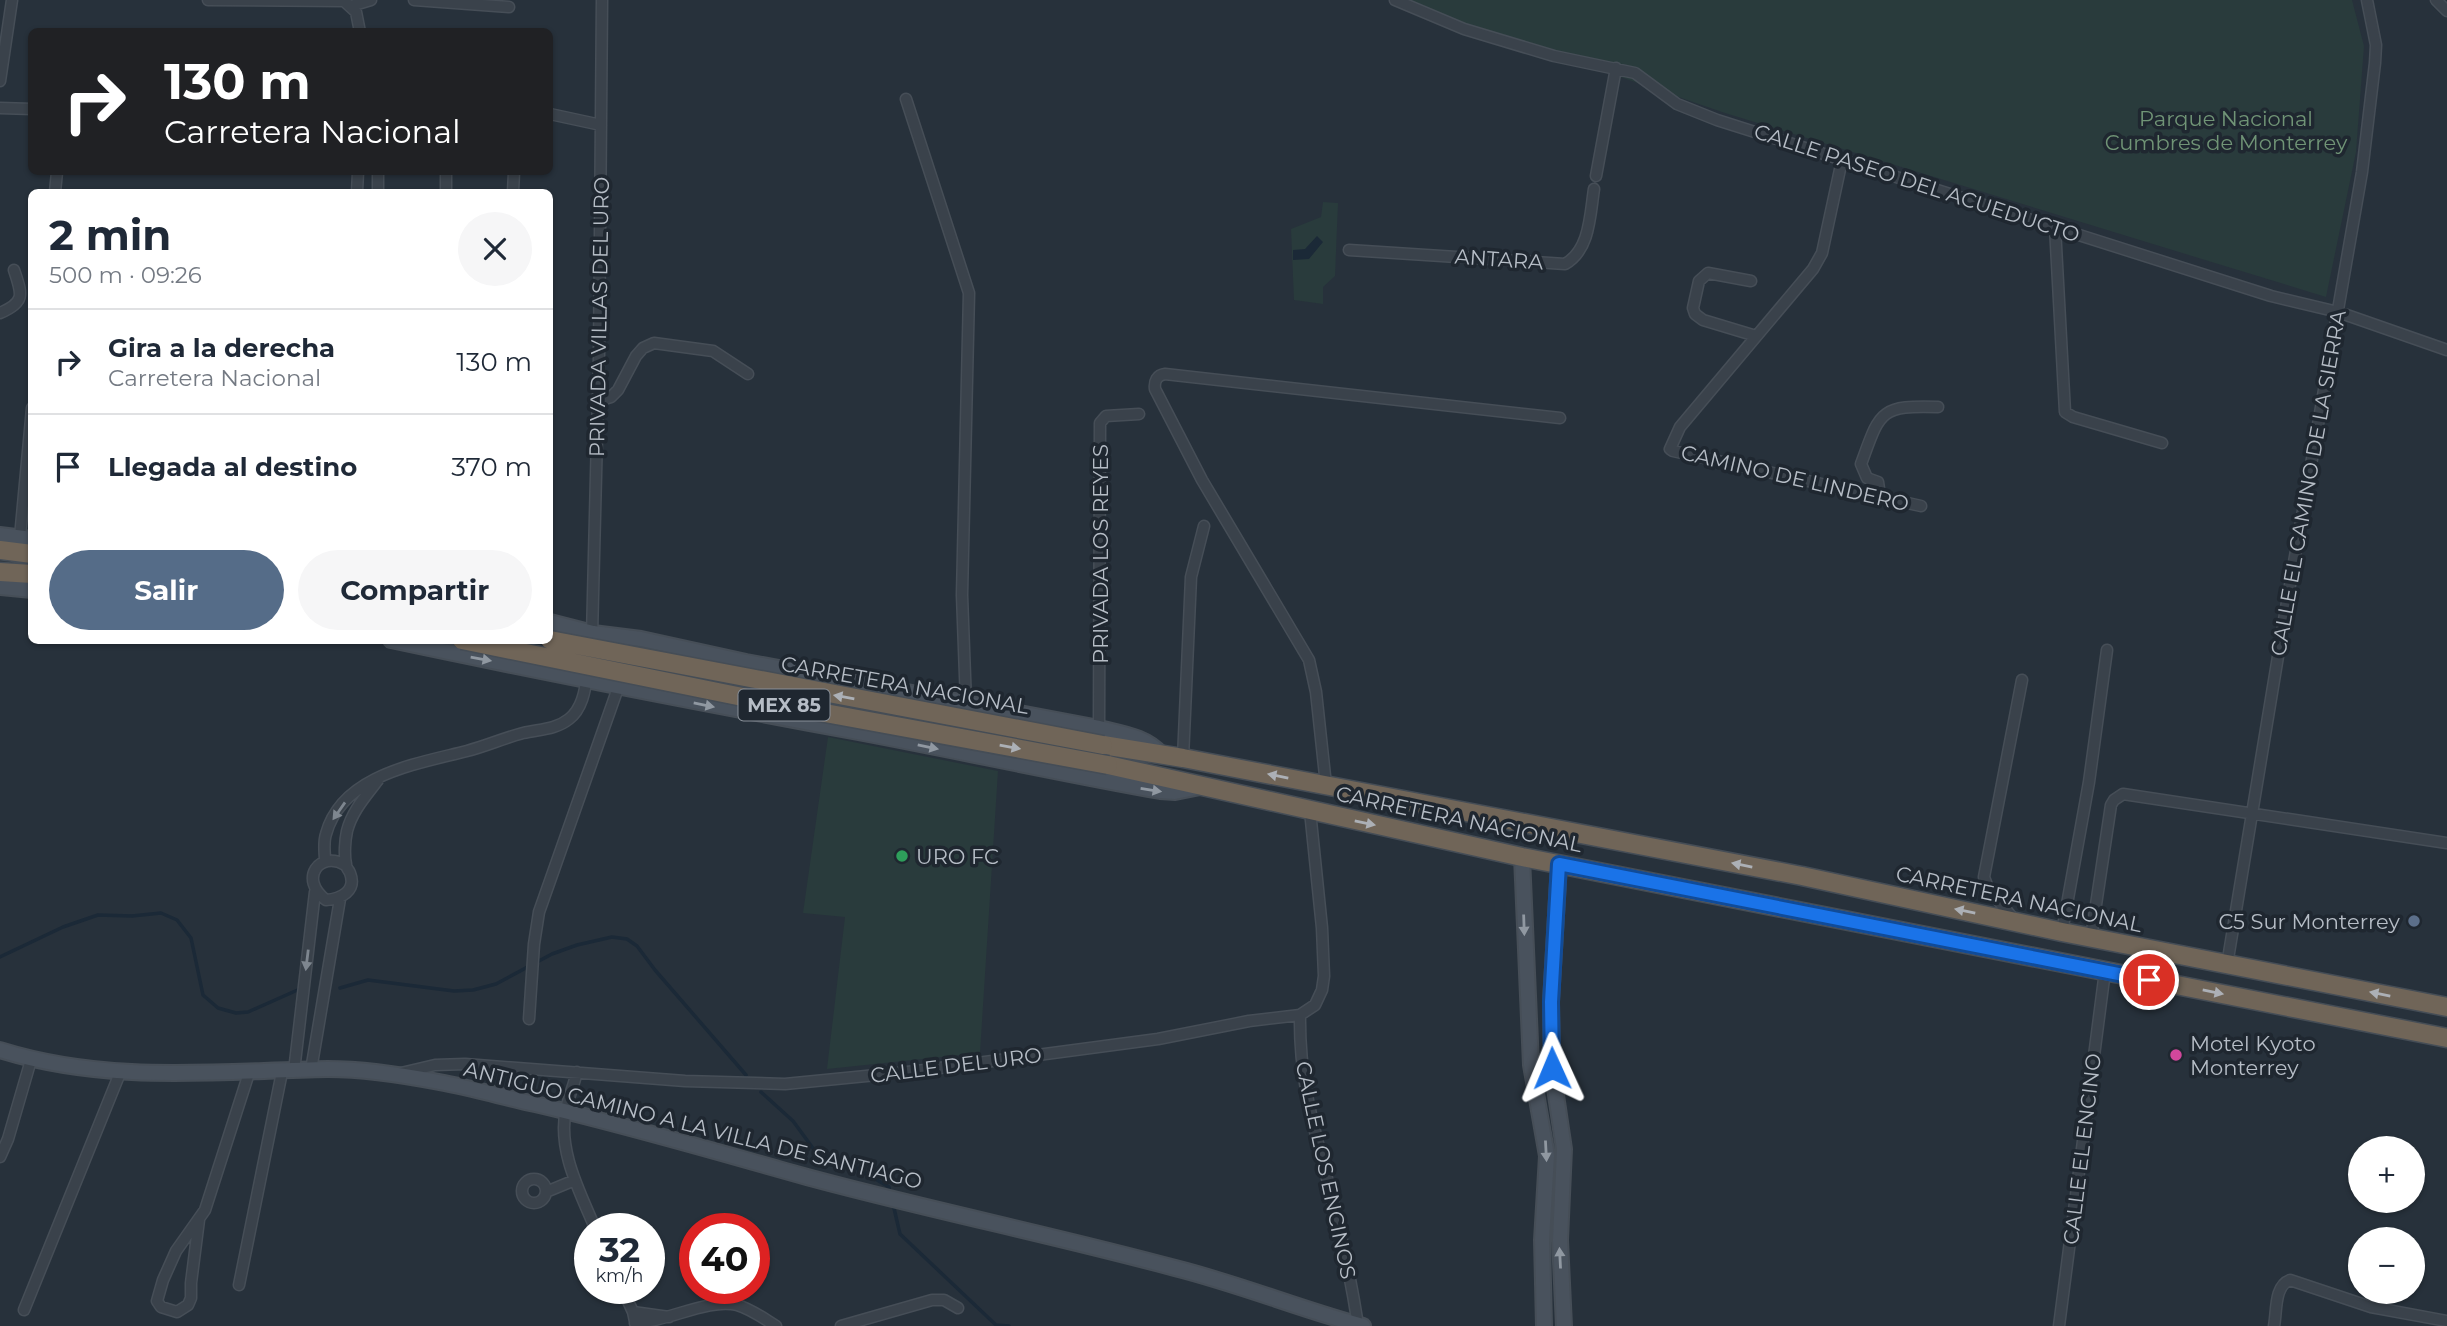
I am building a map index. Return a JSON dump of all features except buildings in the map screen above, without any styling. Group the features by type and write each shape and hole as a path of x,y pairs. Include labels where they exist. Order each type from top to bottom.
{"highway":[{"path":"0,550 28,554"},
{"path":"0,572 28,574"},
{"name":"CARRETERA NACIONAL","path":"553,641 1101,737 1161,754 1802,876 2091,938 2447,1007"},
{"name":"CARRETERA NACIONAL","path":"482,644 787,706 1108,765 1522,857 2447,1038"}],"street":[{"path":"0,81 12,0"},
{"path":"208,0 346,3 372,0"},
{"path":"414,0 509,7"},
{"name":"PRIVADA VILLAS DEL URO","path":"325,861 325,837 338,810 357,790 418,763 480,748 525,733 557,727 572,718 580,706 593,633 602,0"},
{"name":"CALLE PASEO DEL ACUEDUCTO","path":"1395,0 1464,29 1554,56 1635,73 1668,99 1692,111 2271,296 2338,312 2447,350"},
{"name":"CALLE EL CAMINO DE LA SIERRA","path":"2227,965 2361,184 2374,86 2376,45 2367,0"},
{"path":"2436,0 2447,10"},
{"path":"346,3 358,18 359,28"},
{"path":"1596,176 1616,68"},
{"path":"906,99 969,293 962,570 966,702"},
{"path":"0,108 28,109"},
{"path":"553,115 601,125"},
{"path":"1751,281 1708,273 1699,281 1693,308 1695,314 1703,320 1756,336 1796,292 1822,253 1842,160"},
{"name":"ANTARA","path":"1349,250 1564,264 1573,259 1584,242 1594,189"},
{"path":"2055,228 2065,412 2073,417 2162,443"},
{"path":"0,313 13,308 20,299 21,291 14,270"},
{"name":"CAMINO DE LINDERO","path":"1756,336 1681,428 1670,449 1921,506"},
{"path":"598,401 611,397 618,390 642,348 654,343 713,351 748,374"},
{"path":"1326,785 1316,692 1309,660 1202,480 1155,389 1157,378 1165,374 1560,418"},
{"path":"1880,496 1878,482 1867,478 1861,464 1875,425 1883,416 1906,406 1938,407"},
{"name":"PRIVADA LOS REYES","path":"1101,737 1100,423 1106,416 1139,414"},
{"path":"0,535 26,538 28,495"},
{"path":"1183,758 1191,577 1204,526"},
{"path":"0,587 28,590"},
{"name":"MEX 85","path":"553,625 966,702 1101,737"},
{"name":"MEX 85","path":"531,668 549,661 554,653 556,643 553,630"},
{"path":"528,1019 538,912 625,689 624,663 627,654 641,639"},
{"name":"MEX 85","path":"411,644 625,689 1160,792 1175,792 1201,786"},
{"path":"2062,932 2089,782 2107,650"},
{"path":"2016,922 1988,888 1984,877 2022,680"},
{"path":"345,865 347,832 352,817 379,778"},
{"path":"2091,938 2111,805 2118,796 2129,794 2447,844"},
{"path":"1300,1016 1315,1005 1322,990 1324,976 1310,811"},
{"path":"1522,857 1531,1065 1547,1156 1542,1240 1544,1326"},
{"path":"239,1285 288,1072 315,892 312,880 316,869 325,861 332,860 345,865 351,874 352,883 347,893 340,899 326,900 315,892"},
{"path":"1559,864 1551,1002 1552,1068 1563,1149 1560,1240 1564,1326"},
{"path":"311,1070 340,899"},
{"name":"CALLE EL ENCINO","path":"2059,1326 2105,971"},
{"path":"1527,999 1551,1002"},
{"name":"CALLE DEL URO","path":"397,1074 435,1065 465,1064 685,1081 785,1084 917,1071 1158,1039 1249,1021 1300,1016"},
{"name":"CALLE LOS ENCINOS","path":"1300,1016 1301,1061 1310,1117 1339,1226 1361,1325"},
{"name":"ANTIGUO CAMINO A LA VILLA DE SANTIAGO","path":"0,1050 32,1060 120,1073 341,1070 397,1074 443,1082 565,1111 884,1197 1035,1231 1200,1274 1361,1325"},
{"path":"0,1157 32,1060"},
{"path":"578,1072 565,1111 566,1147 575,1180 589,1213"},
{"path":"24,1310 120,1073"},
{"path":"199,1220 188,1305 177,1312 160,1307 157,1301 158,1293 168,1267 176,1251 199,1220 220,1170 249,1073"},
{"path":"546,1192 575,1180"},
{"path":"2274,1326 2280,1288 2284,1282 2290,1280 2371,1307 2447,1321"},
{"path":"841,1326 932,1300 944,1300 958,1308"},
{"path":"629,1304 635,1325 726,1304 748,1310 776,1326"},
{"path":"633,1312 670,1317"}],"green space":[{"name":"Parque Nacional Cumbres de Monterrey","path":"1397,0 2352,0 2364,46 2356,152 2326,297 1725,113"},
{"path":"1323,202 1338,203 1335,276 1323,287 1323,304 1294,300 1291,229 1321,217"},
{"name":"URO FC","path":"828,737 998,771 980,1053 827,1069 845,917 803,913"}],"water":[{"path":"1317,236 1323,242 1309,259 1293,260 1293,250 1305,249"}],"waterway":[{"path":"0,957 63,927 98,915 161,913 177,920 191,938 203,995 218,1008 236,1013 248,1012 302,988"},
{"path":"340,988 368,980 454,991 473,990 496,984 552,954 577,945 612,937 627,939 637,946 746,1075"},
{"path":"761,1092 793,1121 815,1151 855,1167 889,1187 890,1193"},
{"path":"893,1204 900,1234 996,1325 1009,1326"}],"place":[{"name":"URO FC","path":"902,856"},
{"name":"C5 Sur Monterrey","path":"2414,921"},
{"name":"Motel Kyoto Monterrey","path":"2176,1055"}],"route":[{"path":"1552,1068 1551,1002 1559,864 2149,980"}]}
